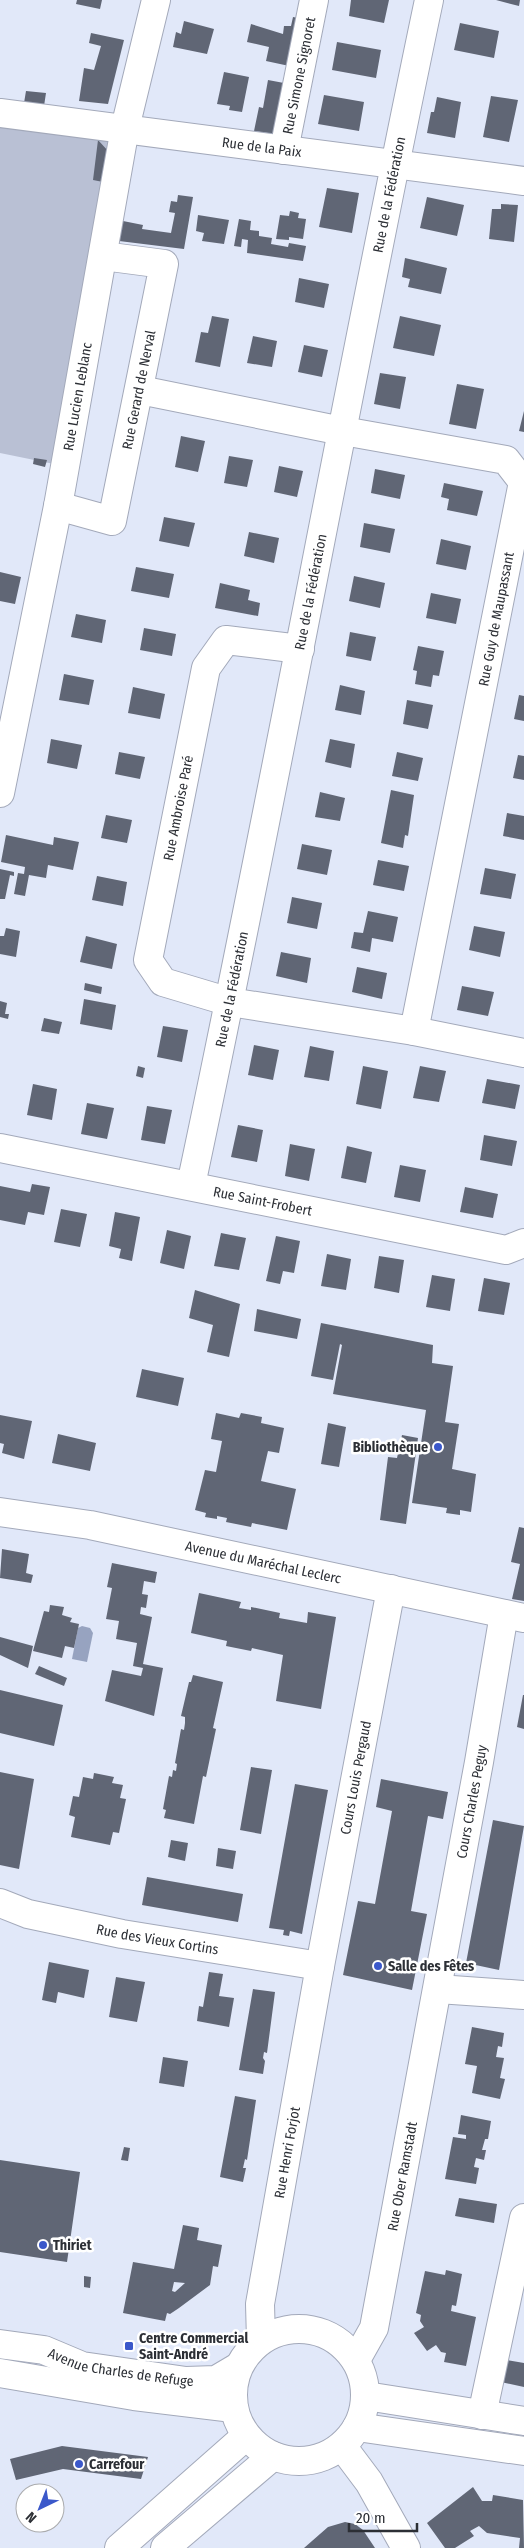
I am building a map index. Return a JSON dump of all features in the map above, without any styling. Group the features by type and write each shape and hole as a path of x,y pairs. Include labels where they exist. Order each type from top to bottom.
{"street":[{"name":"Rue Lucien Leblanc","path":"0,793 4,749 58,506 125,128 156,0"},
{"name":"Rue Simone Signoret","path":"284,150 314,0"},
{"name":"Rue de la Fédération","path":"191,1185 230,1002 429,0"},
{"name":"Rue de la Paix","path":"0,113 524,181"},
{"name":"Rue Gerard de Nerval","path":"58,506 112,520 140,390 164,264 103,256"},
{"name":"Rue Guy de Maupassant","path":"140,390 343,431 506,460 523,482 414,1031"},
{"name":"Rue Ambroise Paré","path":"230,1002 163,982 148,960 206,668 226,640 300,649"},
{"path":"230,1002 414,1031 524,1054"},
{"name":"Rue Saint-Frobert","path":"0,1148 506,1250 524,1243"},
{"name":"Avenue du Maréchal Leclerc","path":"0,1512 90,1525 391,1588 514,1616"},
{"name":"Cours Louis Pergaud","path":"320,1966 391,1588"},
{"name":"Cours Charles Peguy","path":"438,1989 514,1616"},
{"name":"Rue des Vieux Cortins","path":"0,1903 28,1914 122,1934 320,1966"},
{"name":"Rue Henri Forjot","path":"261,2340 260,2304 320,1966"},
{"path":"438,1989 524,1995"},
{"name":"Rue Ober Ramstadt","path":"356,2360 374,2328 438,1989"},
{"path":"482,2415 524,2218"},
{"path":"302,2328 323,2333 342,2344 356,2360 363,2377 366,2396 364,2412 350,2437 326,2456 309,2461 291,2461 273,2456 258,2448 246,2436 233,2408 232,2387 238,2366 248,2352 261,2340 280,2330 302,2328"},
{"name":"Avenue Charles de Refuge","path":"0,2344 44,2350 82,2366 186,2381 203,2382 216,2380 238,2366"},
{"name":"Avenue Charles de Refuge","path":"0,2373 134,2396 233,2408"},
{"path":"366,2396 524,2422"},
{"path":"119,2548 246,2436"},
{"path":"350,2437 524,2451"},
{"path":"350,2437 369,2482 406,2548"},
{"path":"165,2548 273,2456"}],"shaded area":[{"path":"0,123 110,135 54,464 0,453"},
{"path":"82,1626 90,1628 93,1633 87,1662 72,1659 78,1628"}],"building":[{"path":"77,0 102,0 100,9 76,4"},
{"path":"351,0 389,0 384,23 349,16"},
{"path":"496,0 520,0 519,6"},
{"path":"293,17 303,19 294,67 266,61 269,47 247,42 251,24 283,34 284,26 291,26"},
{"path":"184,21 214,29 207,54 173,47 176,32 181,34"},
{"path":"460,23 499,31 494,58 454,50"},
{"path":"91,33 124,40 108,104 79,101 84,68 94,70 101,46 89,43"},
{"path":"337,42 381,50 376,78 332,70"},
{"path":"224,72 249,77 242,112 229,110 230,106 217,104"},
{"path":"268,80 284,83 275,134 254,131 259,107 263,108"},
{"path":"26,91 46,93 44,106 24,103"},
{"path":"324,95 364,102 359,131 318,124"},
{"path":"491,96 518,100 509,142 483,137"},
{"path":"437,97 461,102 455,138 427,133 431,112 434,112"},
{"path":"98,140 109,152 103,182 93,180"},
{"path":"327,188 359,193 352,233 319,227"},
{"path":"178,195 193,197 184,249 119,241 123,221 143,225 142,229 171,233 175,213 169,212 171,201 177,202"},
{"path":"427,197 464,205 457,236 420,228"},
{"path":"501,204 518,205 514,242 489,239 492,209 501,209"},
{"path":"290,211 299,213 298,218 306,219 303,239 289,237 289,240 276,239 280,215 289,216"},
{"path":"198,215 229,220 224,244 202,241 204,233 196,231"},
{"path":"239,219 251,221 250,230 259,231 259,236 272,238 271,244 288,247 289,243 306,246 303,261 247,253 248,240 242,239 241,247 234,246"},
{"path":"405,258 447,268 441,294 408,287 410,279 402,277"},
{"path":"299,278 329,284 324,308 295,302"},
{"path":"212,316 229,319 220,367 195,362 201,332 208,333"},
{"path":"400,316 441,325 434,356 393,348"},
{"path":"253,336 277,341 272,367 247,363"},
{"path":"304,345 328,350 322,377 298,372"},
{"path":"380,373 406,377 400,409 374,404"},
{"path":"457,384 484,389 476,429 449,424"},
{"path":"524,411 524,432 519,431"},
{"path":"181,436 205,441 198,472 175,467"},
{"path":"229,456 253,460 247,487 224,483"},
{"path":"34,458 47,460 45,467 33,464"},
{"path":"279,466 303,471 297,497 274,492"},
{"path":"375,469 405,475 400,499 371,493"},
{"path":"444,483 483,491 477,516 447,510 449,499 441,497"},
{"path":"164,517 195,523 189,547 159,541"},
{"path":"364,523 395,529 390,553 360,547"},
{"path":"249,532 279,538 274,563 244,556"},
{"path":"441,539 471,546 466,570 436,564"},
{"path":"136,567 174,574 169,598 131,591"},
{"path":"0,572 21,577 15,604 0,601"},
{"path":"354,576 385,583 380,608 349,601"},
{"path":"220,583 250,590 248,600 260,603 258,616 215,608"},
{"path":"431,593 461,599 456,624 426,618"},
{"path":"76,614 106,620 102,643 71,637"},
{"path":"144,628 176,634 172,656 140,650"},
{"path":"350,632 376,637 371,661 346,656"},
{"path":"418,646 444,651 439,676 433,675 431,687 415,684 417,671 413,670"},
{"path":"64,674 94,680 89,705 59,700"},
{"path":"340,685 365,691 361,715 335,710"},
{"path":"133,687 165,694 160,719 128,713"},
{"path":"519,695 524,696 524,721 514,719"},
{"path":"407,700 433,705 428,729 403,724"},
{"path":"51,739 82,745 77,769 47,763"},
{"path":"330,739 355,744 351,768 325,762"},
{"path":"119,752 145,757 140,779 115,774"},
{"path":"397,752 423,758 418,781 392,776"},
{"path":"518,755 524,756 524,780 513,778"},
{"path":"391,790 414,795 408,836 405,835 403,848 381,843"},
{"path":"320,792 345,798 340,821 315,817"},
{"path":"507,813 524,816 524,840 503,836"},
{"path":"106,815 132,820 127,843 101,838"},
{"path":"6,835 53,845 54,837 79,842 73,870 48,865 46,878 29,875 25,896 14,894 18,873 24,874 25,867 1,862"},
{"path":"302,844 332,850 327,875 297,869"},
{"path":"378,860 409,866 404,891 373,885"},
{"path":"485,868 516,874 511,899 480,894"},
{"path":"0,869 14,872 14,876 10,875 5,899 0,899"},
{"path":"97,876 127,882 123,906 92,900"},
{"path":"292,897 322,903 317,929 287,923"},
{"path":"368,911 398,917 393,942 372,938 370,952 351,948 354,932 363,933"},
{"path":"474,926 505,932 500,957 469,950"},
{"path":"6,928 20,931 16,957 0,954 0,936 4,936"},
{"path":"86,936 117,944 112,969 80,962"},
{"path":"281,952 311,958 307,983 276,976"},
{"path":"357,967 387,973 382,999 352,992"},
{"path":"85,983 102,987 101,994 84,990"},
{"path":"462,986 494,992 488,1016 457,1010"},
{"path":"84,999 116,1005 112,1030 80,1024"},
{"path":"0,1001 7,1003 5,1014 9,1014 8,1019 0,1017"},
{"path":"44,1018 62,1022 59,1034 41,1031"},
{"path":"163,1026 188,1030 182,1062 157,1057"},
{"path":"254,1045 279,1050 273,1080 248,1075"},
{"path":"310,1046 334,1051 329,1081 304,1077"},
{"path":"138,1066 145,1068 143,1078 136,1076"},
{"path":"363,1066 388,1071 381,1109 356,1104"},
{"path":"420,1066 446,1071 439,1102 413,1098"},
{"path":"487,1079 520,1085 515,1109 482,1103"},
{"path":"33,1084 57,1089 52,1120 27,1115"},
{"path":"87,1103 114,1108 107,1139 81,1134"},
{"path":"147,1106 172,1110 165,1144 141,1140"},
{"path":"238,1125 263,1130 257,1162 231,1157"},
{"path":"484,1135 517,1141 512,1166 480,1160"},
{"path":"290,1144 315,1149 309,1181 285,1176"},
{"path":"347,1146 372,1152 366,1183 341,1178"},
{"path":"400,1165 426,1170 420,1202 394,1197"},
{"path":"32,1184 50,1187 44,1215 28,1212 25,1225 0,1220 0,1186 30,1192"},
{"path":"465,1187 498,1194 493,1218 460,1212"},
{"path":"61,1209 87,1214 80,1247 54,1242"},
{"path":"115,1212 140,1217 132,1261 119,1258 121,1249 109,1246"},
{"path":"167,1230 191,1236 184,1269 160,1263"},
{"path":"221,1233 246,1238 239,1270 214,1266"},
{"path":"276,1236 300,1241 294,1273 283,1271 280,1284 266,1281"},
{"path":"327,1254 351,1259 346,1290 321,1286"},
{"path":"379,1256 404,1260 399,1293 374,1288"},
{"path":"432,1275 455,1279 450,1311 426,1307"},
{"path":"484,1278 510,1283 504,1315 478,1311"},
{"path":"195,1290 240,1304 229,1357 207,1352 213,1325 189,1318"},
{"path":"257,1309 301,1319 297,1339 254,1331"},
{"path":"321,1323 433,1345 432,1363 453,1366 445,1422 459,1424 452,1469 476,1474 471,1512 460,1510 460,1515 446,1513 447,1508 412,1503 426,1410 333,1394 342,1345 340,1344 333,1380 311,1376"},
{"path":"142,1369 184,1378 178,1406 136,1397"},
{"path":"216,1413 239,1418 241,1413 262,1417 261,1423 284,1428 279,1453 268,1451 261,1481 296,1489 287,1530 252,1523 251,1527 226,1522 227,1518 217,1516 217,1519 205,1517 206,1513 195,1510 205,1470 216,1472 222,1441 211,1439"},
{"path":"0,1415 32,1421 24,1459 2,1453 4,1444 0,1443"},
{"path":"328,1423 346,1427 339,1467 321,1464"},
{"path":"58,1434 96,1443 90,1471 52,1463"},
{"path":"402,1435 418,1438 406,1524 380,1520 388,1457 397,1458"},
{"path":"519,1527 524,1528 524,1601 512,1599 520,1564 511,1562"},
{"path":"2,1549 29,1554 26,1573 33,1575 31,1583 0,1578"},
{"path":"112,1563 157,1572 155,1583 144,1581 142,1594 148,1595 146,1608 141,1607 140,1614 152,1617 143,1664 163,1668 154,1716 105,1701 112,1670 141,1676 143,1668 133,1666 137,1643 116,1639 119,1621 106,1619 112,1588 107,1587"},
{"path":"199,1593 241,1602 239,1608 251,1610 251,1607 280,1613 279,1618 307,1623 308,1612 336,1617 321,1709 276,1701 283,1655 252,1648 251,1651 226,1646 227,1641 191,1633"},
{"path":"50,1605 64,1607 62,1615 72,1618 70,1622 79,1624 74,1648 65,1646 62,1658 33,1651 44,1611 49,1612"},
{"path":"0,1637 33,1646 28,1668 0,1655"},
{"path":"39,1666 67,1678 64,1686 35,1674"},
{"path":"193,1675 223,1682 213,1728 216,1729 206,1777 203,1776 194,1824 164,1818 166,1810 163,1809 169,1776 172,1777 173,1770 176,1771 177,1764 175,1763 181,1729 184,1730 185,1723 185,1717 181,1716 189,1682 191,1682"},
{"path":"0,1690 63,1705 54,1746 0,1733"},
{"path":"524,1695 524,1729 517,1727"},
{"path":"251,1767 272,1770 261,1834 240,1830"},
{"path":"0,1772 34,1779 19,1869 0,1865"},
{"path":"94,1773 114,1777 112,1783 123,1785 120,1798 126,1799 119,1833 113,1832 110,1845 71,1837 75,1817 69,1815 73,1796 79,1797 83,1777 93,1779"},
{"path":"381,1779 448,1792 443,1819 428,1816 411,1911 427,1914 412,1990 343,1975 358,1901 375,1904 392,1811 376,1807"},
{"path":"295,1784 328,1790 302,1934 290,1931 289,1936 283,1935 284,1930 269,1928"},
{"path":"493,1820 524,1826 499,1970 466,1963"},
{"path":"171,1840 188,1843 185,1861 168,1857"},
{"path":"218,1848 236,1851 233,1869 216,1866"},
{"path":"147,1877 243,1894 238,1922 142,1905"},
{"path":"49,1962 89,1970 84,1998 58,1992 56,2003 42,2000"},
{"path":"209,1972 223,1974 219,1996 234,1998 229,2027 197,2021 199,2006 203,2007"},
{"path":"116,1977 145,1982 137,2022 109,2017"},
{"path":"253,1989 275,1992 267,2053 264,2052 263,2058 265,2061 263,2074 239,2070"},
{"path":"472,2027 504,2033 502,2047 498,2046 496,2057 504,2058 500,2078 505,2079 500,2099 472,2093 477,2066 465,2064"},
{"path":"163,2057 188,2061 184,2087 159,2083"},
{"path":"235,2096 256,2100 247,2160 245,2159 243,2168 246,2168 243,2182 220,2177"},
{"path":"461,2115 491,2121 488,2139 485,2139 482,2150 486,2150 484,2160 476,2158 474,2167 479,2168 476,2184 445,2179 453,2137 466,2139 466,2135 458,2134"},
{"path":"124,2147 130,2148 128,2161 121,2160"},
{"path":"0,2160 80,2172 67,2262 0,2252"},
{"path":"459,2198 497,2204 494,2223 455,2216"},
{"path":"183,2225 199,2228 197,2240 222,2245 218,2267 213,2266 210,2285 170,2314 167,2313 165,2321 123,2313 133,2262 174,2269","holes":["174,2282 185,2283 175,2292 172,2291"]},
{"path":"446,2270 462,2274 456,2306 452,2305 451,2311 476,2317 466,2366 444,2362 446,2353 441,2352 436,2345 427,2351 414,2333 424,2327 420,2321 421,2315 416,2313 425,2271 445,2275"},
{"path":"84,2276 91,2277 90,2288 84,2287"},
{"path":"501,2359 524,2363 524,2387 496,2381"},
{"name":"Carrefour","path":"62,2446 148,2457 141,2479 63,2469 16,2480 10,2459"},
{"path":"473,2487 482,2501 492,2501 493,2495 523,2500 524,2548 519,2548 520,2538 487,2533 479,2526 470,2531 474,2536 455,2548 445,2548 427,2523"},
{"path":"345,2522 355,2524 363,2530 375,2548 304,2548 328,2527"}],"place":[{"name":"Bibliothèque","path":"438,1447"},
{"name":"Salle des Fêtes","path":"378,1966"},
{"name":"Thiriet","path":"43,2245"},
{"name":"Centre Commercial Saint-André","path":"129,2346"},
{"name":"Carrefour","path":"79,2464"}]}
